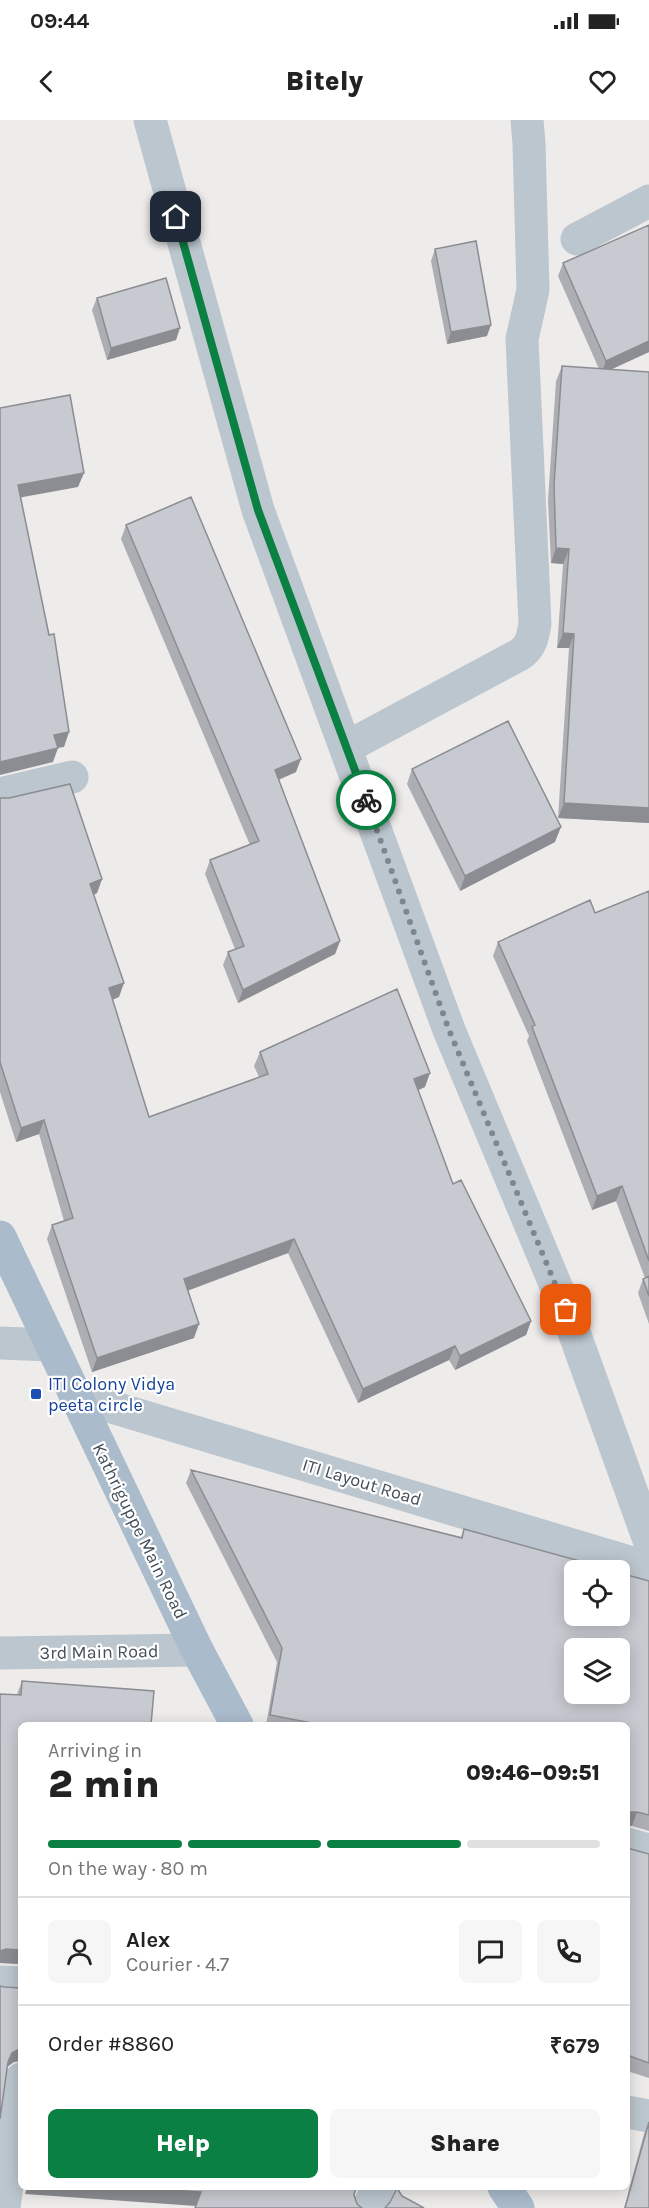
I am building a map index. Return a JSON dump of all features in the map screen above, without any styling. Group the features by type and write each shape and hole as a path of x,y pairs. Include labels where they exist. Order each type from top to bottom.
{"main road":[{"name":"Kathriguppe Main Road","path":"0,1237 197,1650 235,1722"},
{"path":"506,2190 518,2208"}],"street":[{"path":"150,120 258,510 347,747 449,1030 566,1310 649,1540"},
{"path":"347,747 519,655 526,650 534,633 536,624 522,339 533,290 527,120"},
{"path":"577,239 649,201"},
{"path":"0,794 72,777"},
{"path":"0,1343 50,1345"},
{"name":"ITI Layout Road","path":"75,1396 649,1568"},
{"name":"3rd Main Road","path":"0,1653 197,1650"},
{"path":"630,1845 649,1850"},
{"path":"0,1982 18,1983"},
{"path":"4,2208 18,2102"},
{"path":"630,2113 649,2116"},
{"path":"368,2208 377,2190"}],"building":[{"path":"649,225 649,341 606,361 563,263"},
{"path":"476,241 491,325 451,332 435,249"},
{"path":"166,278 180,328 111,348 97,298"},
{"path":"562,366 649,372 649,808 564,803 574,634 563,633 569,549 556,548 554,485"},
{"path":"70,395 84,473 18,485 49,635 54,634 69,732 54,735 58,748 0,762 0,408"},
{"path":"191,497 301,759 275,770 340,941 243,990 228,952 244,946 210,860 259,841 126,525"},
{"path":"508,721 561,827 465,876 412,769"},
{"path":"70,784 102,879 90,884 124,983 109,988 149,1117 268,1074 260,1052 397,989 430,1073 414,1079 453,1184 461,1180 531,1321 460,1356 455,1346 363,1389 294,1239 184,1279 199,1324 97,1358 52,1225 73,1218 44,1120 21,1128 0,1062 0,798"},
{"path":"649,891 649,1261 622,1186 597,1196 532,1027 535,1025 498,942 590,900 595,913"},
{"path":"649,1276 649,1296 643,1279"},
{"path":"191,1470 462,1538 464,1529 576,1560 564,1560 564,1626 630,1626 630,1576 649,1581 649,1815 630,1812 630,1722 306,1722 270,1715 282,1648"},
{"path":"22,1681 154,1691 151,1722 18,1722 18,1950 0,1951 0,1694 21,1695"},
{"path":"630,1849 649,1854 649,2063 630,2056"},
{"path":"0,1986 18,1988 18,2050 12,2053 8,2062 0,2119"},
{"path":"649,2122 649,2208 625,2208"},
{"path":"171,2190 355,2190 354,2195 357,2204 362,2208 195,2208 201,2192"},
{"path":"396,2190 398,2190 402,2196 424,2208 385,2208"}],"way so far":[{"path":"366,800 449,1030 566,1310"}],"place":[{"name":"ITI Colony Vidya peeta circle","path":"36,1394"}],"route":[{"path":"176,217 258,510 366,800"}]}
